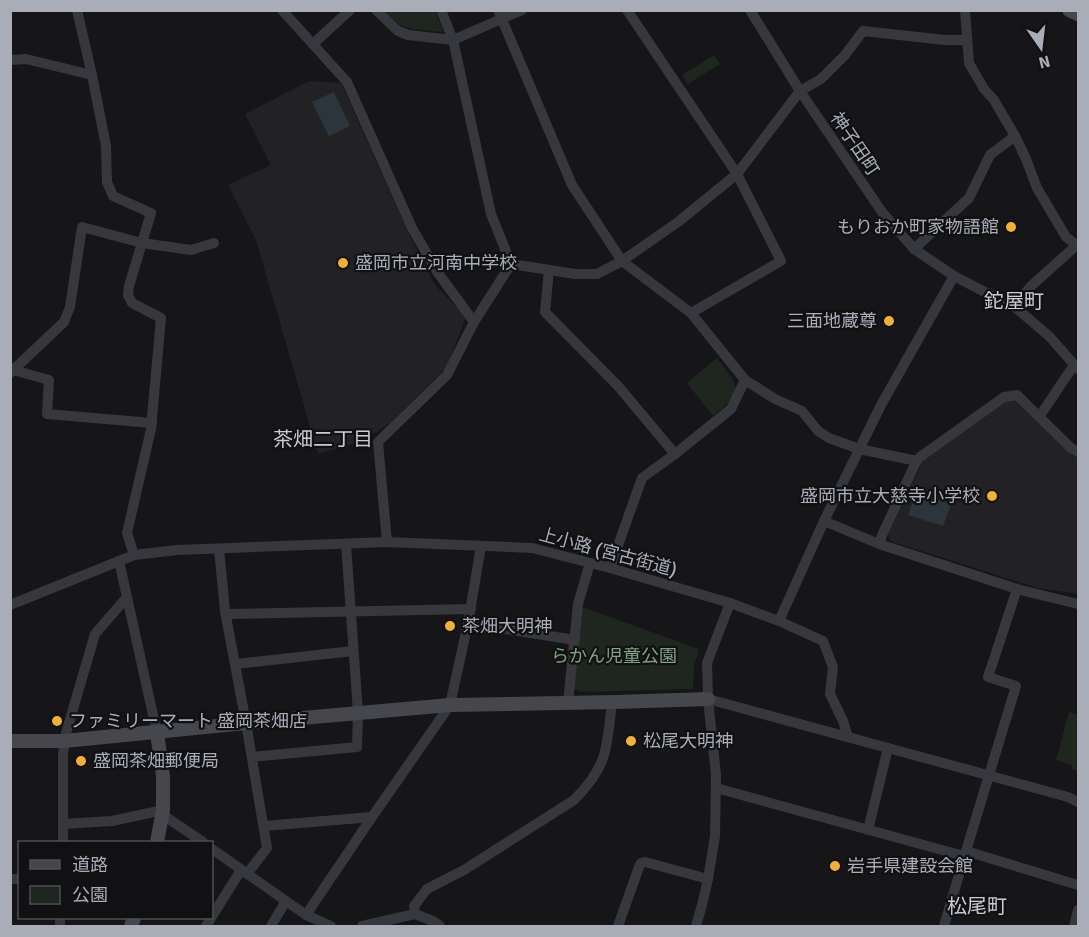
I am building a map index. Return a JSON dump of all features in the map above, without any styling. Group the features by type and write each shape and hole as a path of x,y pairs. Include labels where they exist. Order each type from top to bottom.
{"street":[{"path":"77,10 106,146 107,182 113,196 151,213 128,295 132,303 161,318 152,423 127,533 134,555"},
{"path":"282,10 347,82 412,228 438,273 474,322"},
{"path":"313,44 350,10"},
{"path":"376,10 398,31 408,35 453,40 500,15 522,10"},
{"path":"441,10 453,40 491,214 511,264"},
{"path":"627,10 737,174 781,261 691,313"},
{"name":"神子田町","path":"750,10 800,91 882,212 914,249 954,276"},
{"path":"965,10 969,63 1015,136 1036,188 1066,237 1077,249 1030,287 1014,307"},
{"path":"1069,10 1078,14"},
{"path":"500,15 572,185 622,261 691,313 745,380 775,399 802,411 818,431 829,438 859,449 917,462"},
{"path":"511,264 575,274 597,274 622,261 678,222 737,174 800,91 821,79 845,55 863,31 945,40 966,40"},
{"path":"10,60 26,59 92,75"},
{"path":"914,249 969,198 990,155 1015,136"},
{"path":"12,372 64,322 70,307 82,227 142,243 191,250 214,243"},
{"path":"387,542 378,442 447,375 474,322 511,264"},
{"path":"549,270 545,312 618,386 675,454"},
{"path":"779,621 824,521 881,405 954,276 1014,307 1049,336 1076,367 1039,417"},
{"path":"12,372 49,380 47,414 152,423"},
{"path":"610,568 642,478 731,409 745,380"},
{"path":"879,544 920,457 1004,397 1017,395 1071,448 1078,452"},
{"path":"824,521 879,544 1017,589 1078,604"},
{"name":"上小路 (宮古街道)","path":"10,605 134,555 177,550 387,542 532,548 730,603 779,621 823,641 833,667 830,694 848,737"},
{"path":"252,757 357,747 358,713 346,544"},
{"path":"306,915 450,705 471,609 481,546"},
{"path":"213,915 244,872 267,848 226,614 219,549"},
{"path":"119,561 157,733 163,776 163,813 156,841"},
{"path":"568,703 578,604 590,563"},
{"path":"944,927 1016,686 988,677 1017,589"},
{"path":"63,841 64,741 95,634 127,597"},
{"path":"696,927 708,879 715,836 716,788 707,663 730,603"},
{"path":"226,614 471,609"},
{"path":"468,623 574,640"},
{"path":"236,664 353,651"},
{"path":"10,741 64,741 450,705 708,699 988,774 1068,797 1078,802"},
{"path":"415,914 414,906 427,889 464,870 547,818 574,800 584,790 596,773 605,752 612,702"},
{"path":"868,830 888,748"},
{"path":"716,788 1078,885"},
{"path":"63,824 112,821 163,813 199,841"},
{"path":"264,826 372,817"},
{"path":"213,850 306,915 331,927"},
{"path":"618,927 642,863 708,879"},
{"path":"271,927 286,901"},
{"path":"1074,927 1078,910"},
{"path":"363,927 415,914 433,921 440,927"}],"shaded area":[{"name":"盛岡市立河南中学校","path":"309,81 341,83 411,239 435,285 466,317 446,368 390,423 362,441 318,454 256,240 228,185 271,165 245,114"},
{"path":"334,92 350,126 329,136 312,102"},
{"name":"盛岡市立大慈寺小学校","path":"1015,399 1069,452 1078,457 1078,594 1038,588 890,541 888,534 924,459 1002,403"},
{"path":"916,492 951,504 943,526 908,515"}],"green space":[{"path":"384,11 435,11 443,31 412,29 400,25"},
{"path":"714,55 720,64 688,84 682,75"},
{"path":"717,358 730,375 735,388 730,400 713,416 687,383"},
{"name":"らかん児童公園","path":"582,607 699,649 694,666 693,689 580,692 573,688"},
{"path":"1069,712 1078,715 1078,771 1056,760"}],"place":[{"name":"もりおか町家物語館","path":"1011,227"},
{"name":"盛岡市立河南中学校","path":"343,263"},
{"name":"三面地蔵尊","path":"889,321"},
{"name":"盛岡市立大慈寺小学校","path":"992,496"},
{"name":"茶畑大明神","path":"450,626"},
{"name":"ファミリーマート 盛岡茶畑店","path":"57,721"},
{"name":"松尾大明神","path":"631,741"},
{"name":"盛岡茶畑郵便局","path":"81,761"},
{"name":"岩手県建設会館","path":"835,866"}],"district":[{"name":"鉈屋町","path":"1014,301"},
{"name":"茶畑二丁目","path":"323,439"},
{"name":"松尾町","path":"977,906"}]}
